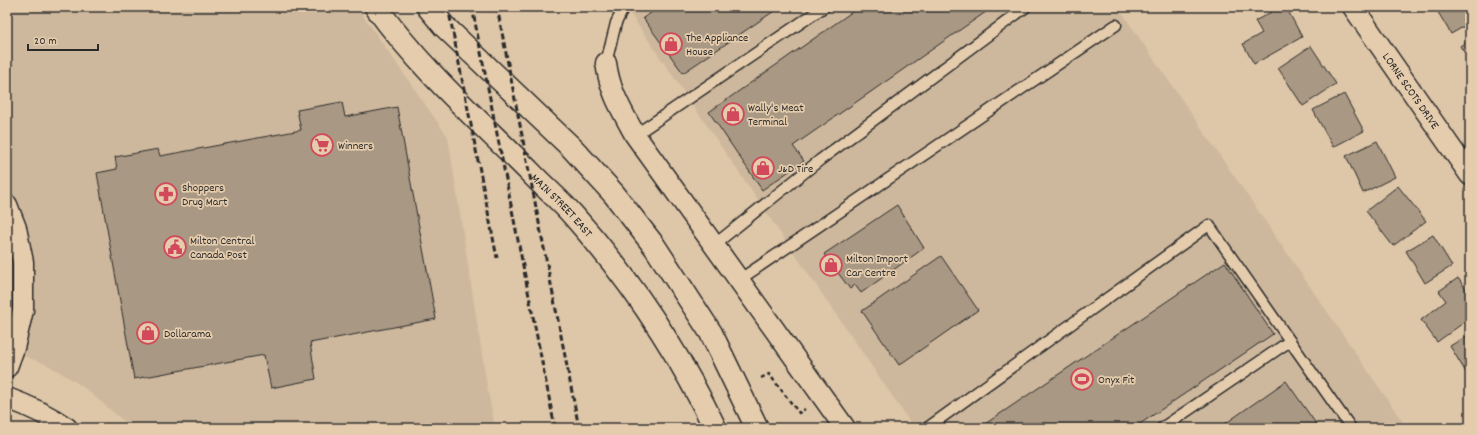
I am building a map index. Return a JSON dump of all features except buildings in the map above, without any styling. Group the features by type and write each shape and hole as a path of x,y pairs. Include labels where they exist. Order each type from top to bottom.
{"main road":[{"name":"MAIN STREET EAST","path":"376,7 394,32 431,72 572,214 605,253 658,325 715,428"},
{"path":"428,7 444,26 573,149 614,194 655,246 711,333 757,428"}],"street":[{"name":"LORNE SCOTS DRIVE","path":"1353,7 1470,175"},
{"path":"606,62 609,80 616,100 635,135 845,428"},
{"path":"7,205 16,228 23,262 23,310 14,348 7,367"},
{"path":"7,398 30,406 51,417 67,428"}],"lane":[{"path":"606,62 616,22 624,7"},
{"path":"635,135 824,7"},
{"path":"714,245 820,160 1026,7"},
{"path":"739,280 1116,25"},
{"path":"927,428 1209,225 1350,428"},
{"path":"1162,428 1290,341"}],"path":[{"path":"761,378 769,374 799,414 823,396"}],"shaded area":[{"path":"7,7 357,7 448,137 487,386 495,428 132,428 82,386 48,365 7,350"},
{"path":"621,7 1118,7 1407,428 914,428 629,12"}],"railway":[{"path":"448,7 497,258"},
{"path":"472,7 555,428"},
{"path":"497,7 579,428"}],"place":[{"name":"The Appliance House","path":"671,44"},
{"name":"Wally's Meat Terminal","path":"733,114"},
{"name":"Winners","path":"322,145"},
{"name":"J&D Tire","path":"763,168"},
{"name":"Shoppers Drug Mart","path":"166,194"},
{"name":"Milton Central Canada Post","path":"175,247"},
{"name":"Milton Import Car Centre","path":"831,265"},
{"name":"Dollarama","path":"148,333"},
{"name":"Onyx Fit","path":"1082,379"}]}
